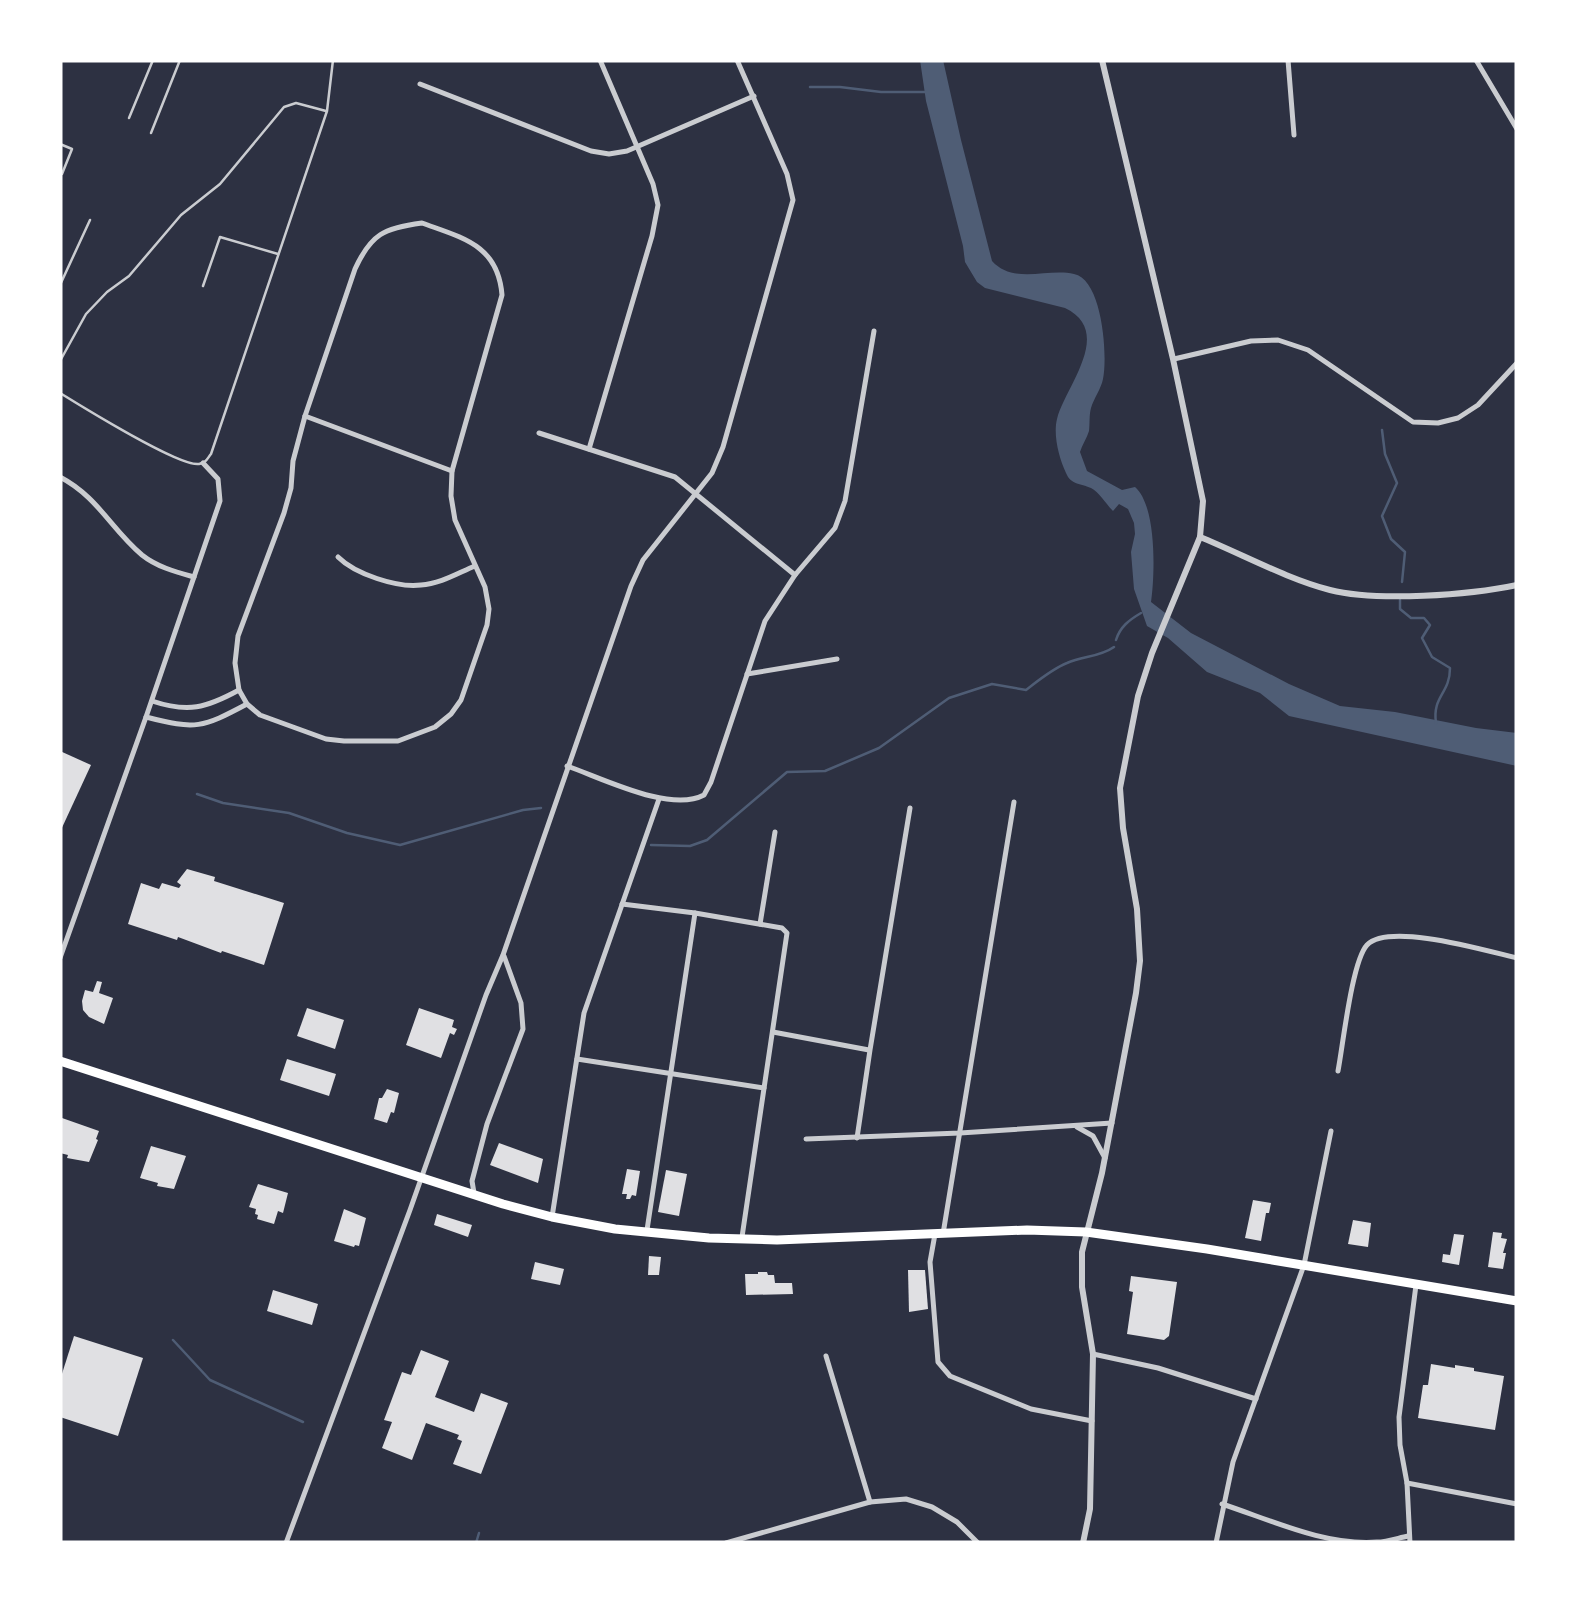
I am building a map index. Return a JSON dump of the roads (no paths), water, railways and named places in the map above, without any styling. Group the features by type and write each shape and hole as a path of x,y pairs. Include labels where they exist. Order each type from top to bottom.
{"main road":[{"path":"60,1061 476,1196 552,1217 646,1233 741,1240 1086,1232 1517,1301"}],"street":[{"path":"588,450 658,215 657,196 600,60"},
{"path":"286,1543 503,955 632,586 643,560 712,473 723,447 792,210 790,182 737,60"},
{"path":"1083,1543 1090,1509 1093,1354 1081,1277 1082,1252 1112,1123 1140,961 1120,788 1138,696 1200,536 1203,501 1102,60"},
{"path":"1288,60 1294,135"},
{"path":"1476,60 1517,129"},
{"path":"420,84 600,154 618,154 754,96"},
{"path":"422,223 468,240 486,252 501,274 502,294 452,471 450,496 455,520 488,594 487,625 461,700 451,714 435,726 398,740 344,741 326,739 260,715 239,690 235,664 238,636 284,514 293,460 355,269 366,246 380,234 402,226 422,223"},
{"path":"567,766 658,798 700,798 710,782 765,620 842,514 874,331"},
{"path":"1173,359 1251,341 1278,340 1308,350 1413,422 1438,423 1458,418 1478,405 1517,363"},
{"path":"306,416 452,471"},
{"path":"539,433 675,478 795,575"},
{"path":"60,958 221,495 218,478 203,463"},
{"path":"60,476 90,497 145,557 164,568 194,577"},
{"path":"1200,536 1319,587 1353,594 1405,595 1517,586"},
{"path":"338,557 364,574 412,586 433,583 475,566"},
{"path":"747,674 837,659"},
{"path":"152,701 174,708 192,708 214,704 239,690"},
{"path":"146,717 194,727 247,704"},
{"path":"552,1217 584,1014 658,798"},
{"path":"1014,802 960,1133 930,1262 938,1362 950,1376 1030,1409 1092,1421"},
{"path":"857,1138 910,808"},
{"path":"760,924 775,832"},
{"path":"622,904 696,913 787,932 741,1240"},
{"path":"646,1233 696,913"},
{"path":"1338,1072 1356,969 1366,946 1375,940 1385,935 1408,935 1517,958"},
{"path":"476,1196 472,1180 487,1124 524,1021 503,955"},
{"path":"774,1032 870,1050"},
{"path":"577,1059 764,1088"},
{"path":"806,1139 1112,1123"},
{"path":"1074,1126 1094,1136 1104,1158"},
{"path":"1216,1543 1232,1462 1304,1264 1330,1131"},
{"path":"1222,1504 1345,1541 1410,1539 1400,1417 1416,1285"},
{"path":"1093,1354 1158,1368 1256,1399"},
{"path":"826,1356 870,1502"},
{"path":"1408,1483 1517,1504"},
{"path":"726,1543 870,1502 906,1499 932,1507 978,1543"}],"lane":[{"path":"128,118 153,60"},
{"path":"151,134 180,60"},
{"path":"60,393 138,439 192,464 203,463 211,454 327,111 333,60"},
{"path":"60,362 86,314 130,276 181,215 220,184 284,107 296,103 327,111"},
{"path":"60,144 72,149 60,172"},
{"path":"60,286 90,220"},
{"path":"203,286 220,237 280,255"}],"water":[{"path":"920,60 943,60 992,261 1020,274 1074,274 1091,289 1097,303 1104,368 1080,452 1087,471 1122,490 1135,487 1142,496 1153,542 1151,602 1191,633 1340,706 1517,733 1517,766 1289,716 1260,693 1207,672 1168,638 1147,626 1134,589 1131,552 1135,534 1128,509 1119,504 1113,511 1094,490 1070,480 1057,446 1057,419 1083,361 1086,331 1079,318 1065,308 985,288 977,282 965,262 926,101"}],"waterway":[{"path":"810,87 926,92"},
{"path":"1382,430 1385,454 1397,483 1382,516 1391,539 1405,552 1402,582"},
{"path":"1400,600 1400,609 1411,618 1424,618 1430,625 1422,638 1432,657 1450,668 1436,707 1436,723"},
{"path":"1116,640 1126,624 1141,613"},
{"path":"651,845 690,846 707,840 787,772 825,771 879,748 949,698 992,684 1026,690 1061,665 1114,647"},
{"path":"197,794 223,803 289,813 347,833 400,845 541,808"},
{"path":"173,1340 210,1380 303,1422"},
{"path":"476,1543 479,1533"}]}
